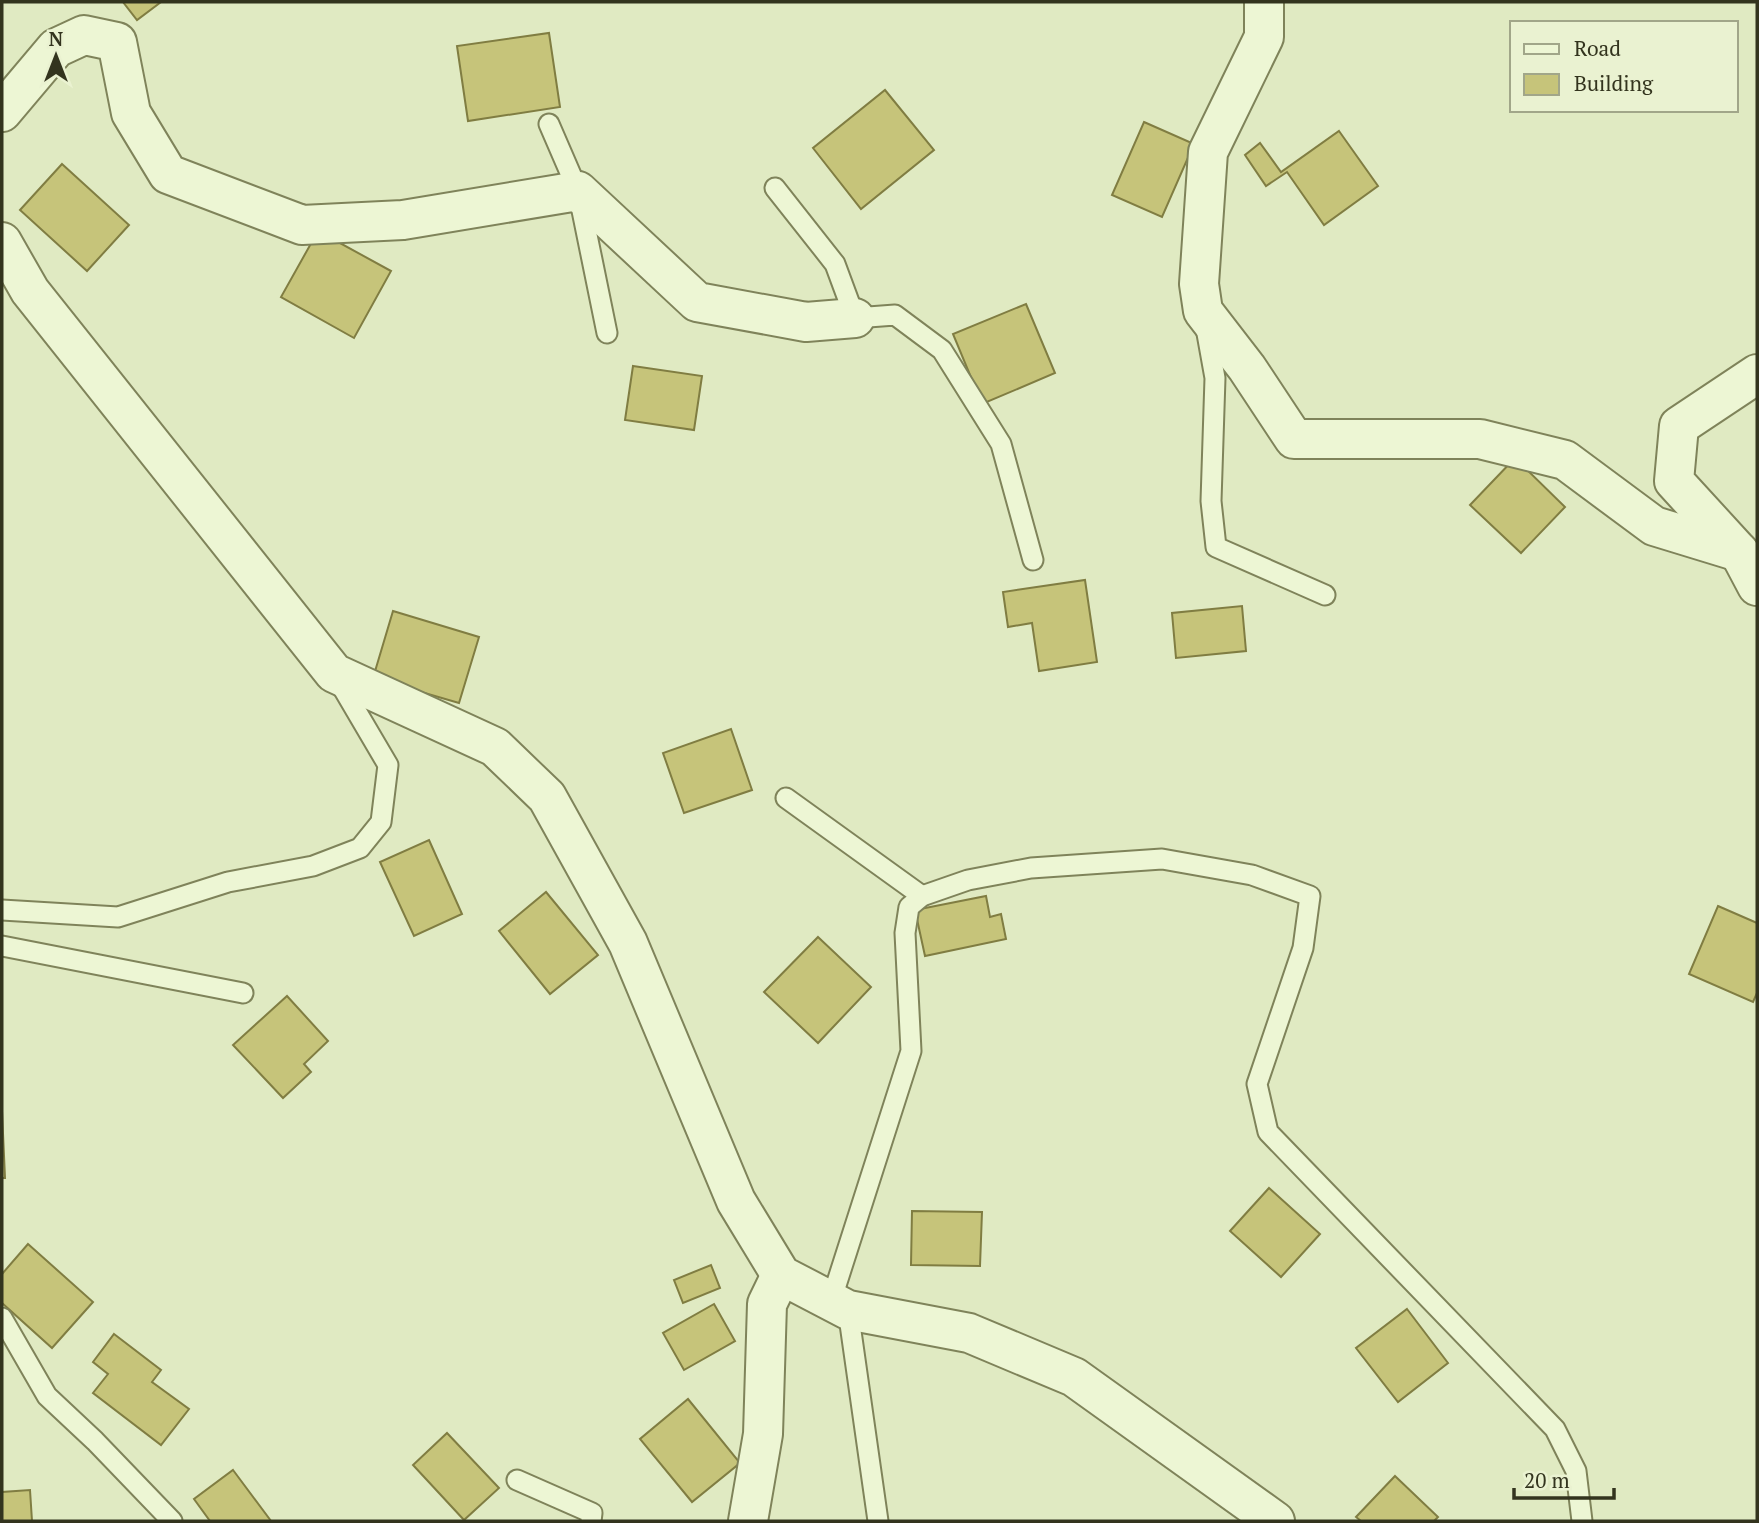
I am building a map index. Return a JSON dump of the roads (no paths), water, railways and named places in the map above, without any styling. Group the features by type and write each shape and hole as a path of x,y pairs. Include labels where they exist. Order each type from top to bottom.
{"street":[{"path":"1264,2 1264,37 1209,152 1199,284 1203,311 1247,368 1294,439 1480,439 1565,460 1654,526 1739,552"},
{"path":"2,112 56,48 84,35 117,42 131,113 168,174 302,225 403,220 578,191 697,302 806,322 855,318"},
{"path":"2,242 30,291 334,673 495,747 547,797 628,943 736,1201 781,1275 840,1305 969,1333 1074,1377 1275,1521"},
{"path":"1757,374 1679,426 1674,481 1739,552 1757,586"},
{"path":"748,1521 763,1434 767,1304 781,1275"}],"lane":[{"path":"549,124 578,191 607,333"},
{"path":"775,188 835,264 855,318 895,315 942,350 1001,444 1033,560"},
{"path":"1203,311 1215,378 1210,501 1216,547 1325,595"},
{"path":"2,910 118,917 229,883 313,866 360,848 381,822 388,765 334,673"},
{"path":"786,798 922,896"},
{"path":"878,1521 840,1305 911,1051 905,933 909,907 922,896 968,880 1031,868 1163,859 1252,875 1310,896 1303,948 1257,1084 1268,1132 1555,1429 1576,1471 1582,1521"},
{"path":"2,946 243,993"},
{"path":"2,1318 47,1396 172,1521"},
{"path":"517,1480 592,1513 591,1521"}]}
